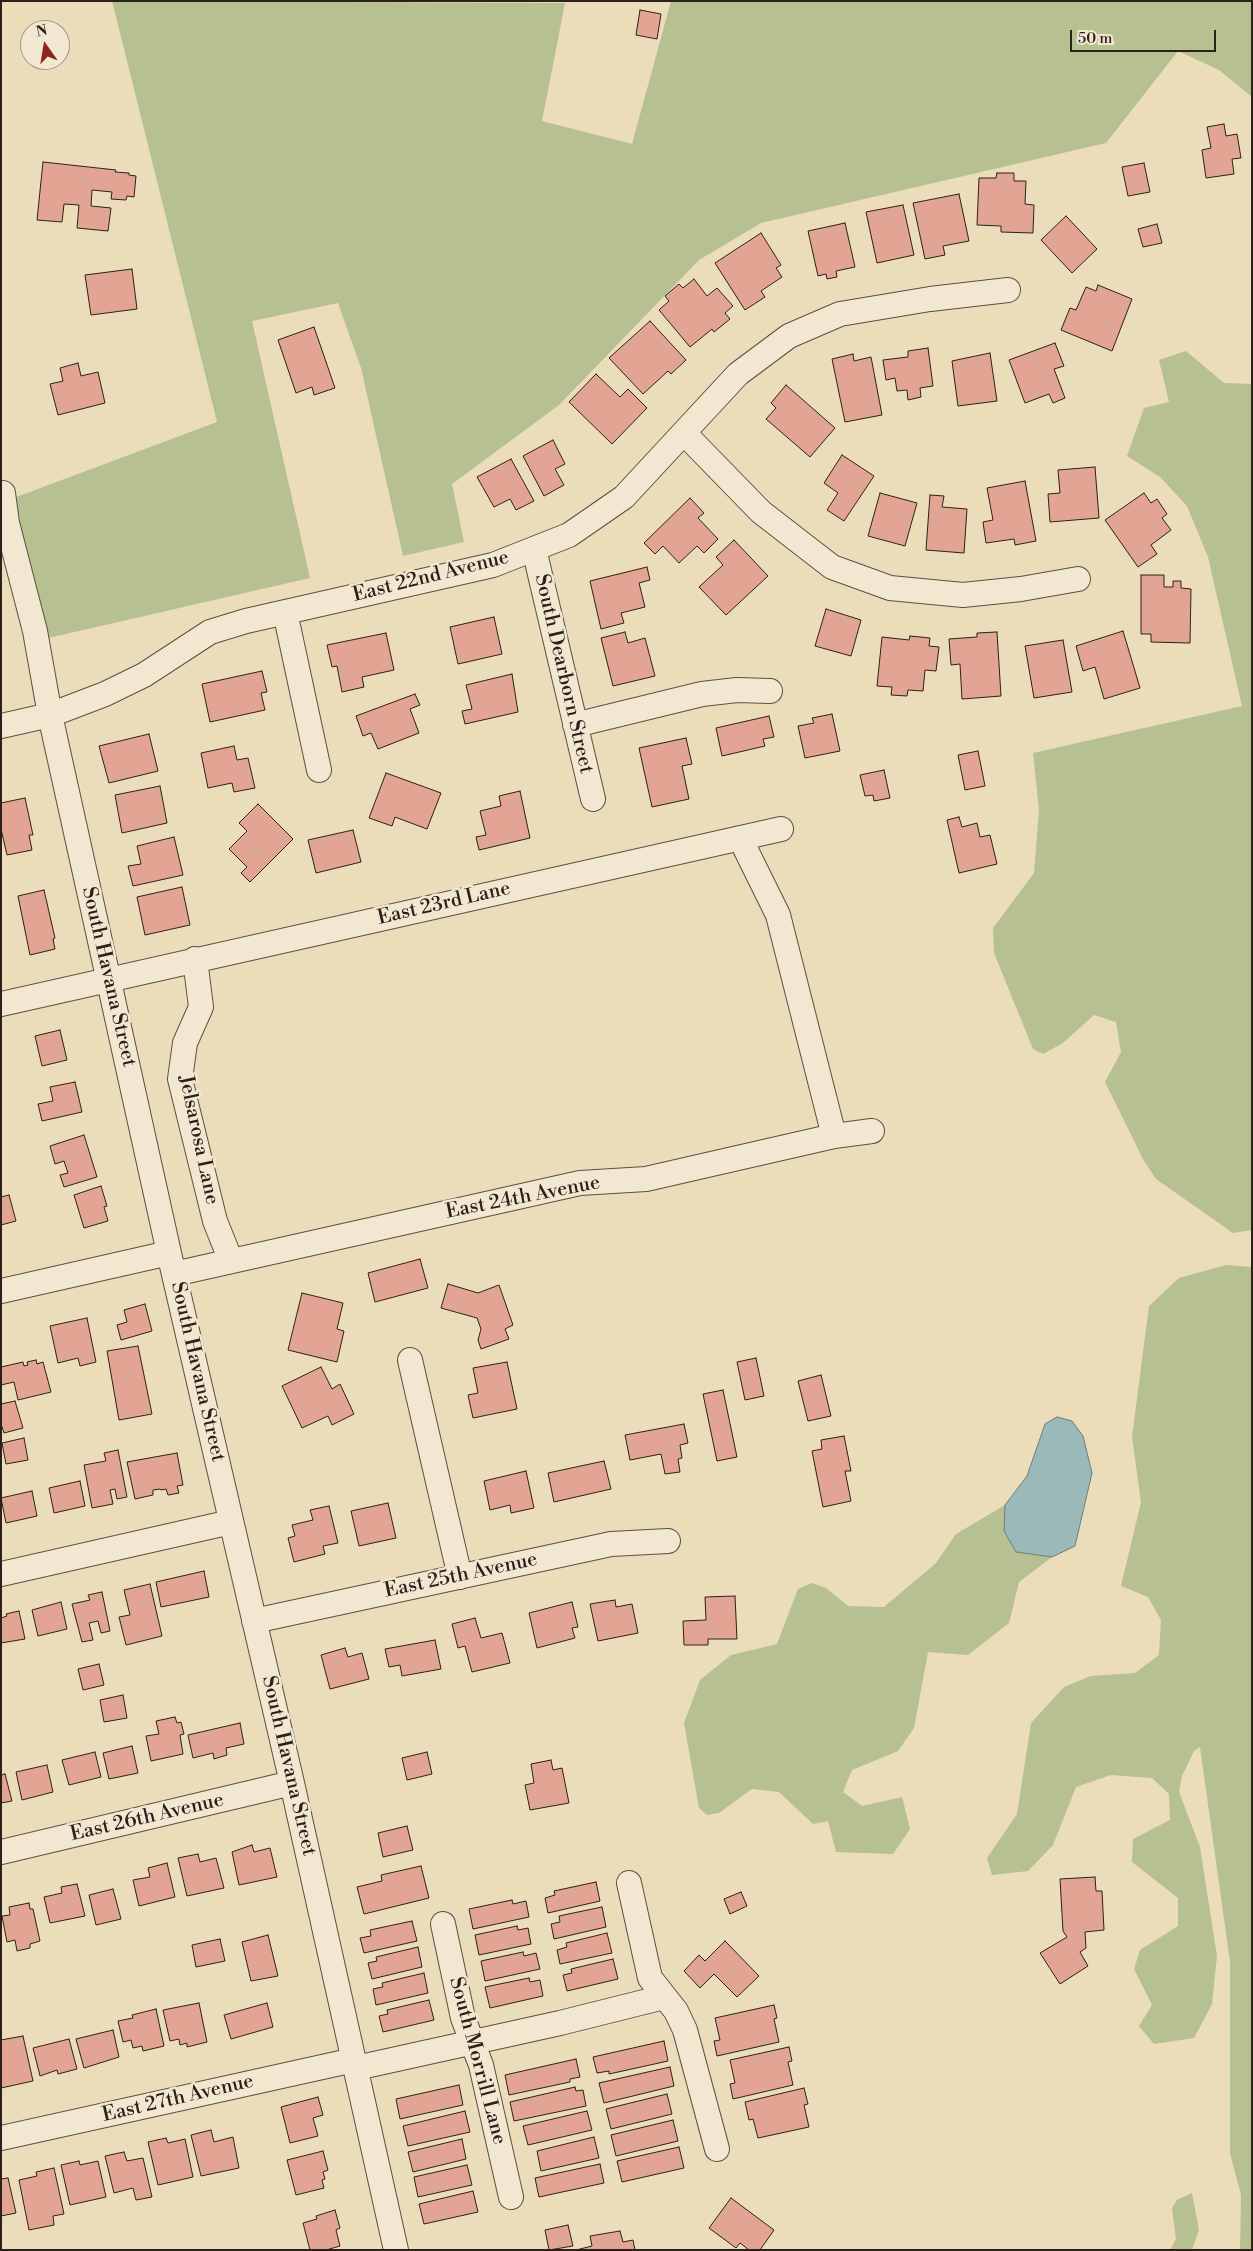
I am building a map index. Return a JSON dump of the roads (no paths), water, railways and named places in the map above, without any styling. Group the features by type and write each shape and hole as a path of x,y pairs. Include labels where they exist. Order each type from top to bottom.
{"street":[{"name":"East 22nd Avenue","path":"1,726 50,716 105,694 144,675 210,632 246,621 493,565 569,535 624,497 738,374 789,336 840,314 930,299 1008,290"},
{"path":"684,433 761,512 832,567 890,588 963,594 1021,589 1078,578"},
{"name":"South Havana Street","path":"3,493 7,523 35,631 50,716 108,979 292,1783 396,2250"},
{"name":"South Dearborn Street","path":"534,549 593,799"},
{"path":"285,612 319,770"},
{"path":"575,725 702,694 736,690 770,691"},
{"name":"East 23rd Lane","path":"1,1004 780,829"},
{"path":"740,838 778,915 834,1136"},
{"name":"Jelsarosa Lane","path":"195,960 201,1007 185,1043 180,1079 215,1221 232,1261"},
{"name":"East 24th Avenue","path":"1,1292 172,1264 232,1261 580,1183 646,1179 834,1136 872,1130"},
{"path":"410,1360 460,1577"},
{"path":"1,1574 232,1522"},
{"name":"East 25th Avenue","path":"254,1621 611,1544 668,1541"},
{"name":"East 26th Avenue","path":"1,1852 292,1783"},
{"path":"629,1883 650,1978 676,2011 685,2030 717,2149"},
{"name":"South Morrill Lane","path":"443,1924 464,2018 481,2065 511,2198"},
{"name":"East 27th Avenue","path":"1,2138 355,2064 472,2043 664,1997"}],"water":[{"path":"1057,1417 1072,1421 1083,1436 1092,1473 1075,1546 1052,1557 1016,1552 1004,1531 1005,1505 1027,1476 1045,1424"}]}
